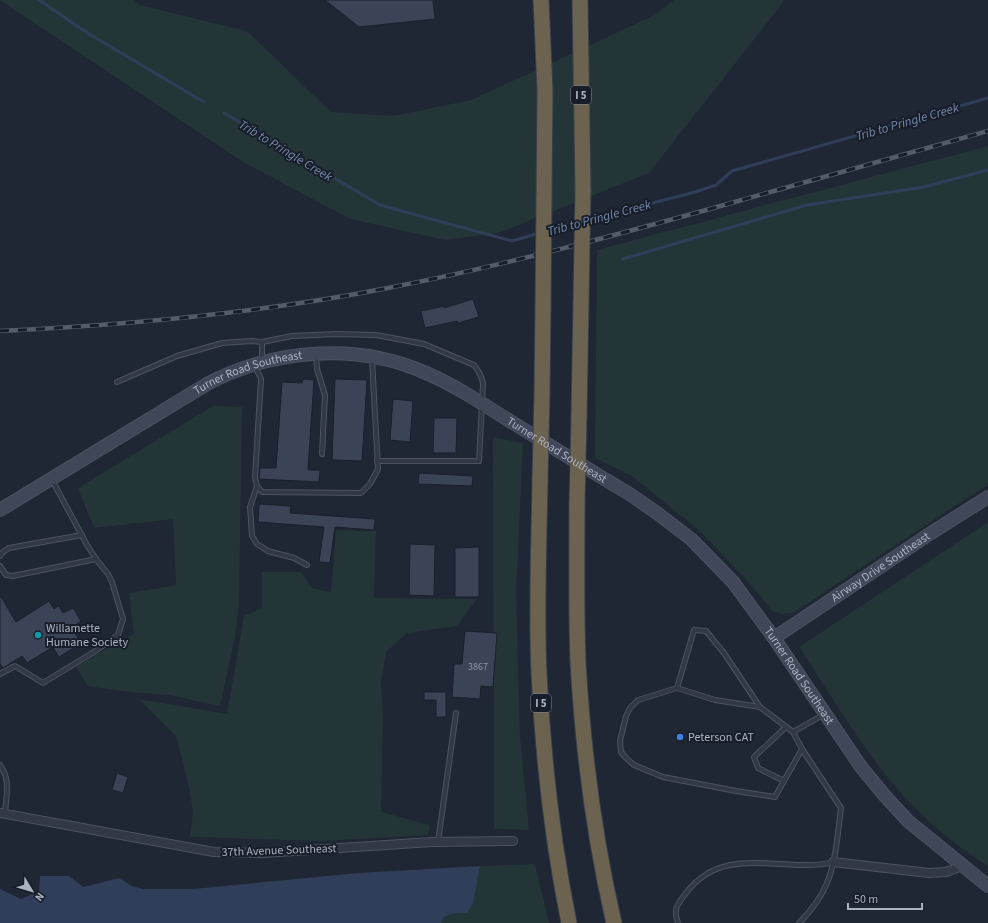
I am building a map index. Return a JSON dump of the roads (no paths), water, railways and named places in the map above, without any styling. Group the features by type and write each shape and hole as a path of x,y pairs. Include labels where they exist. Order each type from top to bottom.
{"highway":[{"name":"I 5","path":"541,0 545,90 538,604 539,673 551,820 569,923"},
{"name":"I 5","path":"580,0 582,190 577,504 578,661 587,774 596,834 614,923"}],"main road":[{"name":"Turner Road Southeast","path":"0,510 224,374 258,363 285,357 316,354 355,355 402,364 426,373 468,395 631,496 676,526 710,557 733,582 774,638 861,767 885,796 908,821 988,886"},
{"name":"Airway Drive Southeast","path":"774,638 931,533 988,497"}],"street":[{"name":"37th Avenue Southeast","path":"2,813 214,852 263,853 438,842 513,841"},
{"path":"833,862 929,873 946,872 962,866"}],"lane":[{"path":"117,382 177,356 222,343 262,342 292,336 336,334 376,335 424,344 474,365 478,369 481,375 482,383 479,461 377,461"},
{"path":"262,342 258,363 261,379 255,477 257,486 262,492 361,493 370,484 378,469 374,371 372,358"},
{"path":"316,354 317,369 325,395 322,454"},
{"path":"0,674 15,666 43,683 94,652 118,635 123,619 112,582 108,574 96,559 51,478"},
{"path":"257,486 250,507 252,536 257,544 268,551 294,558 307,566"},
{"path":"0,556 9,548 82,535"},
{"path":"0,566 6,575 13,576 96,559"},
{"path":"677,688 694,630 706,631 724,653 760,707 792,732 841,808 833,862 827,883 817,902 799,923"},
{"path":"760,707 715,700 677,688 638,700 630,708 626,716 620,741 621,752 634,765 663,777 775,797 802,749"},
{"path":"438,842 456,713"},
{"path":"792,732 825,714"},
{"path":"784,781 758,768 754,757 786,727"},
{"path":"0,765 4,770 7,779 2,813"},
{"path":"678,923 674,914 683,896 692,886 719,867 735,864 817,866 833,862"}],"water":[{"path":"480,866 473,904 467,913 456,913 449,915 443,919 441,923 0,923 0,889 21,899 39,891 40,876 69,876 83,887 119,878 132,886 143,889 193,889 358,873"}],"waterway":[{"name":"Trib to Pringle Creek","path":"39,0 89,34 204,102"},
{"name":"Trib to Pringle Creek","path":"587,220 695,192 716,185 732,171 988,98"},
{"name":"Trib to Pringle Creek","path":"224,113 380,205 512,241 539,233"},
{"path":"623,259 807,205 924,187 988,170"},
{"name":"Trib to Pringle Creek","path":"548,231 577,222"}],"railway":[{"path":"0,331 195,317 340,297 388,288 473,270 599,239 988,131"}],"place":[{"name":"Willamette Humane Society","path":"38,635"},
{"name":"Peterson CAT","path":"680,737"}]}
